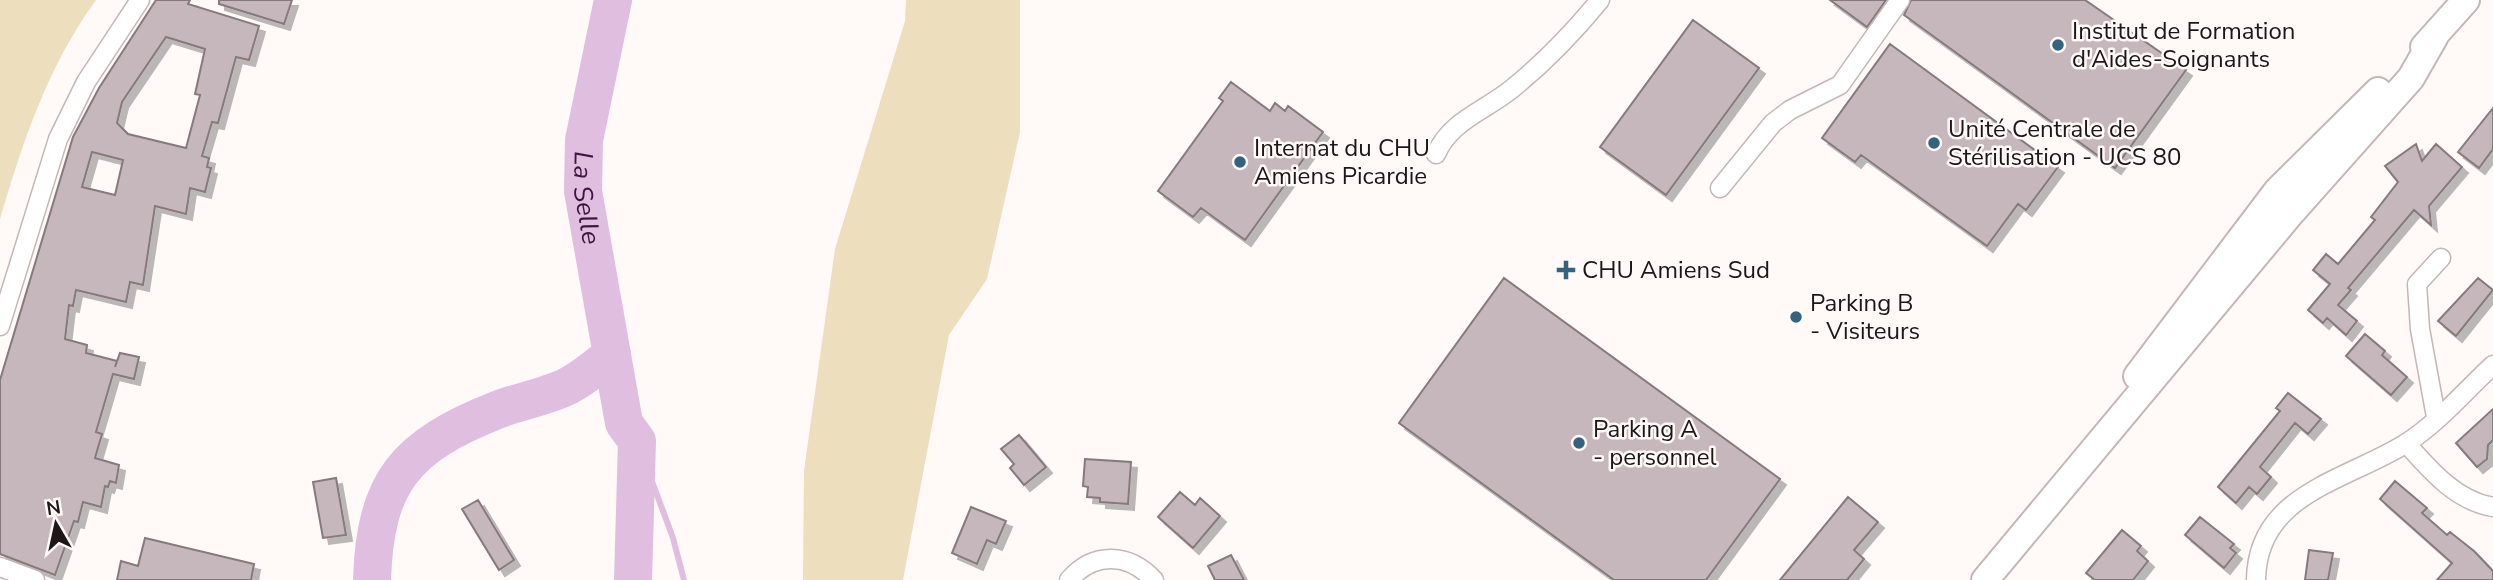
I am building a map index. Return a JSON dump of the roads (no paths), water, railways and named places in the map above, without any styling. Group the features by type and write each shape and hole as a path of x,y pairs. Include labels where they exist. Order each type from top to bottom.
{"street":[{"path":"0,326 58,139 86,82 140,0"},
{"path":"1436,154 1444,135 1510,91 1567,41 1600,0"},
{"path":"1720,187 1773,123 1790,110 1840,85 1900,0"},
{"path":"1985,580 2071,477 2167,334 2277,191 2435,36 2466,0"},
{"path":"2436,417 2420,330 2417,284 2441,258"},
{"path":"2256,580 2257,559 2269,529 2291,503 2406,443 2493,365"},
{"path":"2406,443 2437,479 2481,505 2493,508"},
{"path":"1069,580 1078,570 1094,561 1112,558 1130,561 1144,569 1154,580"},
{"path":"0,567 35,580"}],"waterway":[{"name":"La Selle","path":"613,0 584,140 583,191 624,423 637,441 633,580"},
{"name":"La Selle","path":"372,580 374,546 389,492 402,471 418,454 466,424 497,410 568,386 612,355"},
{"path":"637,441 673,538 684,580"}],"place":[{"name":"Institut de Formation d'Aides-Soignants","path":"2058,45"},
{"name":"Unité Centrale de Stérilisation - UCS 80","path":"1934,143"},
{"name":"Internat du CHU Amiens Picardie","path":"1240,162"},
{"name":"CHU Amiens Sud","path":"1566,270"},
{"name":"Parking B - Visiteurs","path":"1796,317"},
{"name":"Parking A - personnel","path":"1579,443"}]}
